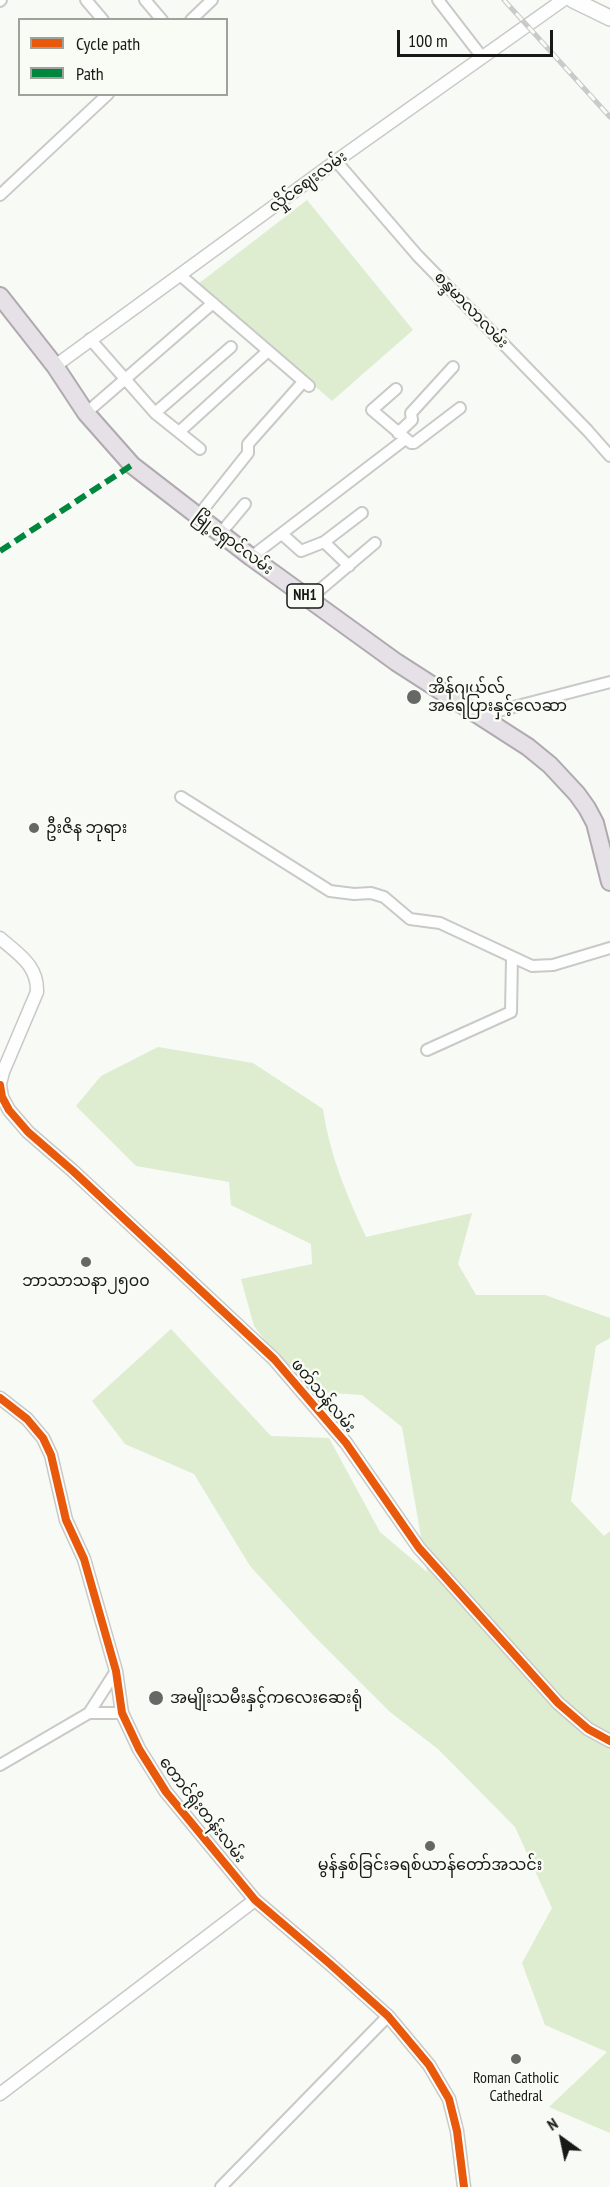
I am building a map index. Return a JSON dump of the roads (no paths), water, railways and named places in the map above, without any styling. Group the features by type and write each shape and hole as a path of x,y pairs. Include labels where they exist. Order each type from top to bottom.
{"highway":[{"name":"မြို့ရှောင်လမ်း","path":"0,296 55,366 86,413 132,465 220,534 396,662 528,747 550,765 577,794 595,823 607,855 610,882"}],"main road":[{"path":"573,0 610,18"}],"street":[{"path":"86,0 102,18"},
{"path":"145,0 160,18"},
{"path":"193,18 212,0"},
{"path":"438,0 482,57"},
{"name":"လှိုင်ဈေးလမ်း","path":"55,366 336,161 563,0"},
{"path":"0,195 106,96"},
{"name":"စန္ဒမာလာလမ်း","path":"336,161 417,255 588,430 610,456"},
{"path":"180,274 306,384 248,444 248,453 198,516"},
{"path":"86,413 213,303"},
{"path":"90,339 155,413 200,449"},
{"path":"155,413 231,347"},
{"path":"179,432 268,351"},
{"path":"251,557 283,535 401,437 412,420 411,413 453,367"},
{"path":"396,389 372,410 401,437 411,443 460,408"},
{"path":"220,534 245,504"},
{"path":"283,535 301,551 324,542 362,513"},
{"path":"324,542 349,566"},
{"path":"309,599 375,543"},
{"path":"479,716 610,682"},
{"path":"181,797 330,891 354,894 371,893 384,897 410,919 440,923 532,966 553,965 610,948"},
{"name":"ဖတ်သန်လမ်း","path":"0,938 32,967 38,979 37,992 3,1072 0,1085 2,1097 9,1110 28,1132 73,1171 274,1359 346,1443 419,1548 558,1703 588,1729 610,1741"},
{"path":"427,1050 511,1012 512,958"},
{"name":"တောင်ရိုးတန်းလမ်း","path":"0,1398 27,1419 38,1431 51,1455 66,1520 84,1559 116,1671 122,1713 139,1749 166,1792 255,1900 388,2016 429,2065 449,2099 457,2131 464,2187"},
{"path":"0,1765 88,1713 116,1671"},
{"path":"88,1713 122,1713"},
{"path":"0,2094 255,1900"},
{"path":"221,2187 388,2016"}],"railway":[{"path":"504,0 610,117"}],"place":[{"name":"အိန်ဂျယ်လ် အရေပြားနှင့်လေဆာ","path":"414,697"},
{"name":"ဦးဇိန ဘုရား","path":"34,828"},
{"name":"ဘာသာသနာ၂၅၀၀","path":"86,1262"},
{"name":"အမျိုးသမီးနှင့်ကလေးဆေးရုံ","path":"156,1698"},
{"name":"မွန်နှစ်ခြင်းခရစ်ယာန်တော်အသင်း","path":"430,1846"},
{"name":"Roman Catholic Cathedral","path":"516,2059"}]}
